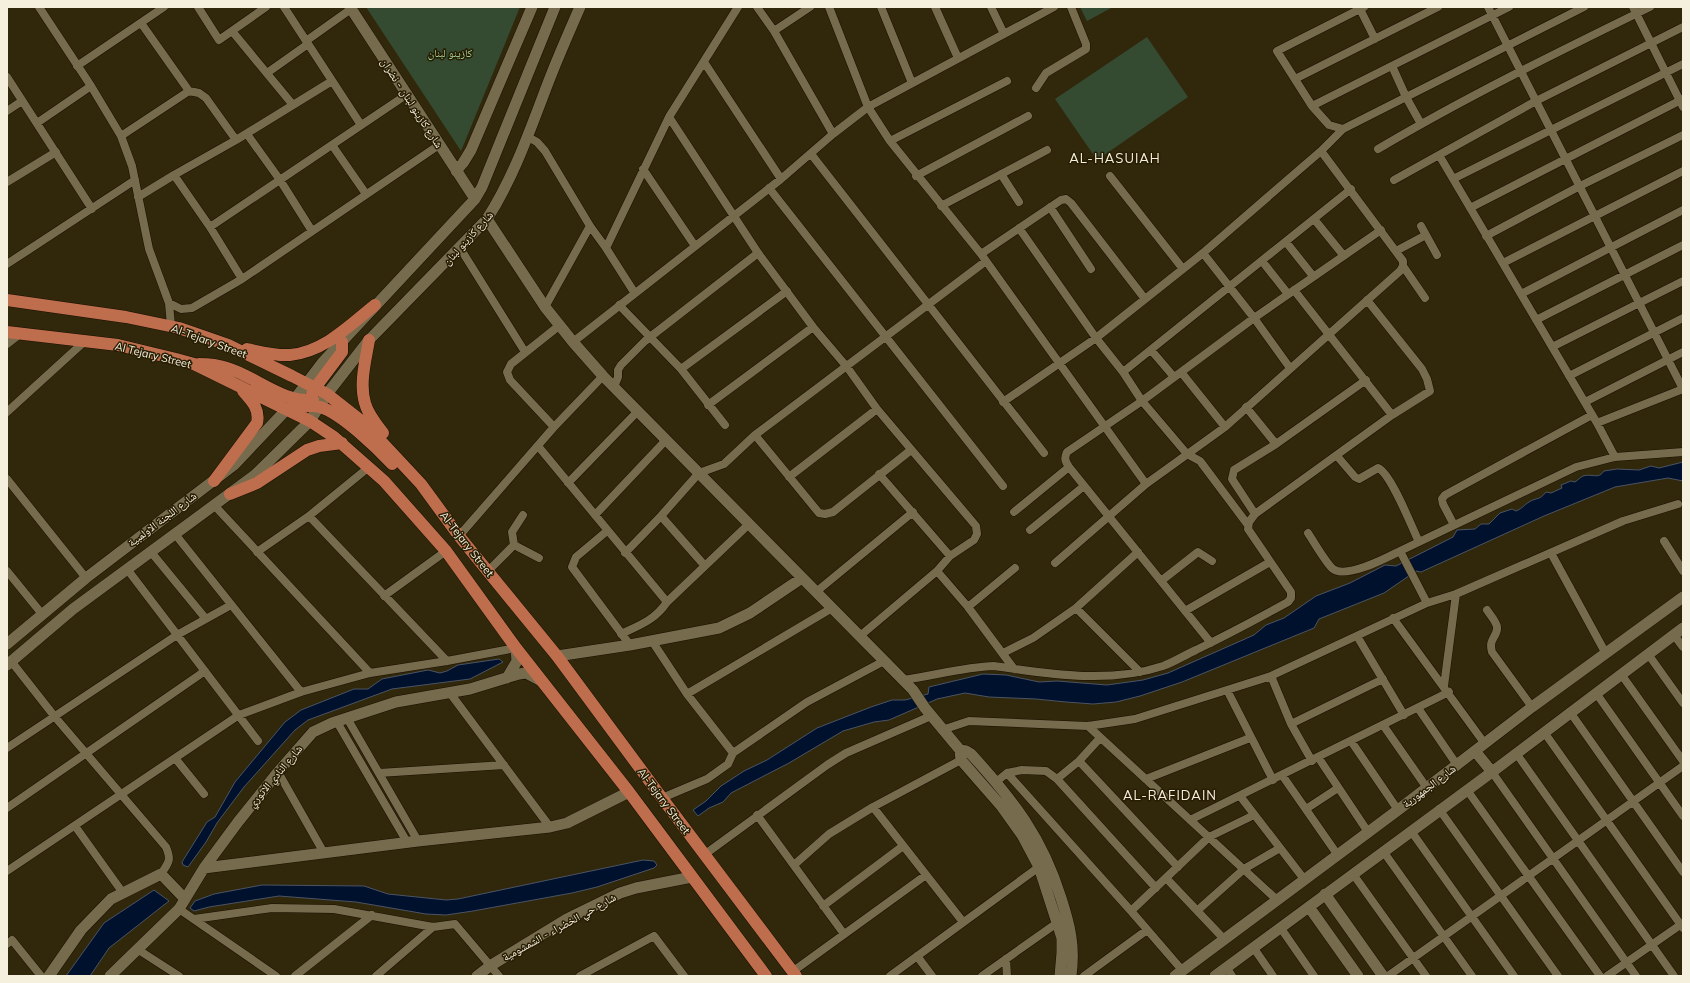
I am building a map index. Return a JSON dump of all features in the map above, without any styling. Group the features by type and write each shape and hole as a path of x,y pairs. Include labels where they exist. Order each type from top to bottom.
{"main road":[{"name":"Al-Tejary Street","path":"7,300 126,317 172,326 228,345 327,394 364,423 421,484 459,536 557,656 794,974"},
{"path":"228,345 272,354 290,355 303,353 329,341 375,305"},
{"name":"Al Tejary Street","path":"7,332 138,349 194,364 310,421"},
{"path":"369,340 363,392 365,404 370,414 406,467"},
{"path":"310,421 313,404 310,385 342,352 342,342"},
{"path":"194,364 210,364 228,368 295,398 313,404 344,421 366,438 405,476 421,484"},
{"path":"214,481 254,430 257,423 258,416 256,407 238,386"},
{"path":"287,409 313,404 327,394"},
{"name":"Al-Tejary Street","path":"310,421 342,443 384,481 409,507 446,551 516,648 545,683 629,792 766,976"},
{"path":"230,494 257,483 306,450 319,446 342,443"}],"street":[{"path":"39,7 91,86 121,136 127,150 135,180 148,249 169,303 172,326"},
{"path":"77,66 164,7"},
{"path":"198,7 219,40 266,7"},
{"path":"284,7 361,125"},
{"path":"456,171 469,154 532,7"},
{"name":"شارع كازينو لبنان","path":"342,342 475,199 482,187 555,7"},
{"name":"شارع كازينو لبنان","path":"327,394 369,340 487,219 503,191 528,137 550,77 580,7"},
{"path":"606,248 669,117 738,7"},
{"path":"757,7 774,31 833,134"},
{"path":"774,31 810,7"},
{"path":"829,7 868,106 890,141 916,176 983,257 1060,362 1146,484"},
{"path":"881,7 912,83"},
{"path":"935,7 958,58"},
{"path":"991,7 1004,34"},
{"path":"573,342 634,292 781,179 868,106 1054,7"},
{"path":"1036,88 1046,74 1087,48 1071,7"},
{"path":"1295,79 1438,7"},
{"path":"1488,7 1683,389 1597,423"},
{"path":"1312,106 1509,7"},
{"path":"1003,402 1096,338 1203,253 1321,151 1343,129 1584,7"},
{"path":"1378,149 1421,124 1634,10 1650,7"},
{"path":"267,73 351,8"},
{"name":"شارع كازينو لبنان - نضران","path":"351,8 406,95 475,199"},
{"path":"1343,129 1330,125 1312,106 1278,51 1362,8 1375,39"},
{"path":"1470,208 1566,158 1682,102 1634,10"},
{"path":"141,23 189,91 199,93 206,98 236,140"},
{"path":"1394,180 1536,101 1683,27"},
{"path":"232,31 293,105"},
{"path":"704,62 781,179"},
{"path":"1453,179 1683,64"},
{"path":"1392,66 1406,97 1421,124"},
{"path":"7,77 92,209"},
{"path":"138,197 247,134 332,81"},
{"path":"890,141 1007,81"},
{"path":"37,123 91,86"},
{"path":"121,136 189,91"},
{"path":"210,227 406,95"},
{"path":"7,111 22,101"},
{"path":"916,176 1028,116"},
{"path":"669,117 732,216 813,327 847,367 877,409 976,526 977,534 974,540 950,556 937,571 860,636"},
{"path":"247,134 280,180 312,231"},
{"path":"1486,236 1580,186 1683,135"},
{"path":"528,137 537,142 545,151 590,226 634,292"},
{"path":"332,145 366,194"},
{"path":"169,303 181,309 192,308 242,279 439,145"},
{"path":"941,206 1047,150"},
{"path":"1321,151 1396,251 1403,261 1403,266 1425,298"},
{"path":"7,182 56,152"},
{"path":"811,154 1044,453"},
{"path":"1438,155 1597,423 1615,457"},
{"path":"644,169 695,246"},
{"path":"1502,263 1683,171"},
{"path":"1001,174 1019,202"},
{"path":"174,175 210,227 242,279"},
{"path":"1110,176 1183,269"},
{"path":"7,264 135,180"},
{"path":"769,188 1003,486"},
{"path":"1123,372 1351,190"},
{"path":"625,553 661,516 699,473 724,464 755,435 928,306 983,257 1019,228 1061,200 1066,199 1072,203 1145,299"},
{"path":"1050,207 1091,269"},
{"path":"1521,294 1683,210"},
{"path":"487,219 545,307 573,342 603,376 913,690 960,755 1002,807 1022,835 1039,867 1062,938 1060,976"},
{"path":"1314,219 1344,256"},
{"path":"545,307 590,226"},
{"path":"1421,226 1437,256"},
{"path":"903,680 981,666 1106,676 1140,672 1164,666 1211,643 1288,602 1290,598 1291,592 1248,529 1248,525 1200,461 1187,454 1142,401 1123,372 1096,338 1019,228"},
{"path":"1211,643 1069,467 1066,463 1065,457 1067,452 1106,427 1254,318 1381,230"},
{"path":"1396,251 1426,235"},
{"path":"1286,242 1313,276"},
{"path":"1536,320 1683,245"},
{"path":"460,248 526,352"},
{"path":"614,387 618,377 618,370 621,365 650,337 758,253"},
{"path":"1203,253 1254,318 1290,368"},
{"path":"1262,261 1329,334 1392,415"},
{"path":"1055,563 1146,484 1225,427 1400,271 1403,266"},
{"path":"1552,347 1683,281"},
{"path":"681,369 787,291"},
{"path":"1248,525 1255,514 1392,415 1430,391 1427,379 1422,370 1367,300"},
{"path":"619,305 681,369 725,425"},
{"path":"1569,376 1683,318"},
{"path":"554,426 510,380 507,372 509,368 526,352 560,325"},
{"path":"708,405 813,327"},
{"path":"7,344 21,333"},
{"path":"7,412 85,341"},
{"path":"1151,350 1178,375 1225,427"},
{"path":"1584,402 1683,352"},
{"path":"459,536 554,426 603,376"},
{"path":"1255,514 1232,479 1234,470 1276,444 1366,380"},
{"name":"شارع اللجنة الاولمبية","path":"7,644 86,578 234,465 287,409 295,398 310,385"},
{"path":"1246,408 1276,444"},
{"path":"789,477 877,409"},
{"path":"568,483 638,411"},
{"path":"1454,525 1443,504 1442,499 1445,495 1592,415"},
{"name":"شارع اللجنة الاولمبية","path":"9,663 73,609 255,475 310,421"},
{"path":"755,435 819,513 825,514 833,512 911,450"},
{"path":"595,515 666,440"},
{"path":"538,446 667,602"},
{"path":"1308,533 1332,568 1339,572 1347,572 1373,563 1400,551 1576,467 1615,457 1683,452"},
{"path":"1337,456 1355,477 1359,479 1378,468 1382,469 1391,483 1419,542"},
{"path":"257,552 309,516 369,467"},
{"path":"1014,512 1069,467"},
{"path":"879,474 950,556"},
{"path":"7,479 86,578"},
{"path":"1030,530 1084,486"},
{"path":"942,730 969,721 1088,726 1135,719 1271,676 1427,603 1456,594 1623,522 1678,504"},
{"path":"214,505 370,673"},
{"path":"816,592 913,512"},
{"path":"514,545 512,532 523,515"},
{"path":"309,516 447,661"},
{"path":"661,516 705,566"},
{"path":"622,634 653,618 660,612 667,602 749,524"},
{"path":"607,531 576,557 572,567 630,645"},
{"path":"175,534 301,692"},
{"path":"1664,541 1683,572"},
{"path":"514,545 539,558"},
{"path":"488,571 514,545"},
{"path":"384,596 446,551"},
{"path":"1400,551 1427,603"},
{"path":"151,552 206,619"},
{"path":"1003,653 1033,638 1076,608 1138,552"},
{"path":"1161,581 1198,552 1212,561"},
{"path":"1551,553 1605,652"},
{"path":"1185,611 1270,562"},
{"path":"968,607 1015,568"},
{"path":"127,569 258,741"},
{"path":"7,571 42,614"},
{"path":"937,571 968,607 1014,669"},
{"path":"557,656 630,645 719,628 750,613 802,578"},
{"path":"1447,689 1456,594"},
{"name":"شارع الجمهورية","path":"1178,973 1398,810 1605,652 1683,597"},
{"path":"7,748 177,635 231,605"},
{"path":"687,694 832,608"},
{"path":"1076,608 1140,672"},
{"path":"1487,610 1497,627 1496,633 1491,640 1492,652 1532,707"},
{"path":"1393,618 1447,689 1485,744"},
{"path":"1215,976 1229,972 1253,947 1309,907 1439,809 1492,772 1678,632 1683,647"},
{"path":"1357,636 1404,714"},
{"path":"652,641 687,694 733,753"},
{"path":"7,871 239,715 301,692 370,673 516,648 517,654 515,666 507,678"},
{"path":"1648,654 1683,703"},
{"path":"662,798 707,779 728,764 733,753 807,702 884,661"},
{"path":"9,663 166,847 170,856 168,863 160,874 111,899 81,930 49,976"},
{"path":"7,808 205,671"},
{"name":"شارع النادي الاثوري","path":"110,976 179,909 204,868 238,822 278,772 314,732 342,720 396,702 470,689 519,674 526,673 545,683"},
{"path":"1621,674 1683,761"},
{"path":"1271,676 1292,724 1315,759 1338,788 1368,832"},
{"path":"1292,724 1383,679"},
{"path":"1190,820 1418,708 1447,689"},
{"path":"1227,690 1250,738 1273,780"},
{"path":"450,693 550,827"},
{"path":"1596,693 1683,816"},
{"path":"1418,708 1457,765"},
{"path":"704,855 808,777 846,753 928,712"},
{"path":"1570,712 1683,872"},
{"path":"342,720 379,773 413,842"},
{"path":"342,720 413,842"},
{"path":"1382,725 1427,788"},
{"path":"1088,726 1277,900"},
{"path":"1544,732 1606,821 1682,925 1607,976"},
{"path":"1058,779 1079,761 1100,738"},
{"path":"1146,779 1250,738"},
{"path":"1351,741 1398,810"},
{"path":"1475,751 1492,772 1636,976"},
{"path":"1516,753 1674,976"},
{"path":"794,865 828,834 960,755 971,754 1016,807 1044,852 1054,876 1072,939 1071,976"},
{"path":"175,758 204,794"},
{"path":"1079,761 1178,867"},
{"path":"379,773 504,765"},
{"path":"1388,976 1683,766"},
{"path":"996,782 1007,773 1022,770 1046,771 1058,779 1156,888"},
{"path":"278,772 324,853"},
{"path":"1007,773 1131,911 1147,930 1178,973"},
{"path":"1282,775 1337,854"},
{"path":"1306,809 1338,788"},
{"path":"1467,790 1600,976"},
{"path":"204,868 413,842 550,827 567,823 629,792"},
{"path":"1240,796 1304,879"},
{"path":"873,807 963,922"},
{"path":"1439,809 1558,976"},
{"path":"757,815 844,934"},
{"path":"1131,911 1209,837 1254,815"},
{"path":"75,826 123,893"},
{"path":"1411,831 1514,976"},
{"path":"824,906 904,846"},
{"path":"1198,910 1244,869 1280,848"},
{"path":"1383,851 1472,976"},
{"path":"890,976 1039,867"},
{"path":"160,874 185,900"},
{"path":"1353,874 1426,976"},
{"path":"794,974 844,934 926,875"},
{"name":"شارع حي الخضراء - الشمشومية","path":"477,976 490,966 567,919 620,893 656,883 692,877"},
{"path":"1166,878 1224,939"},
{"path":"1325,894 1383,976"},
{"path":"1309,907 1358,976"},
{"path":"194,920 272,908 334,908 433,927 455,924 499,976"},
{"path":"179,909 276,976"},
{"path":"295,976 372,915"},
{"path":"982,976 1057,923"},
{"path":"376,976 433,927"},
{"path":"1280,927 1314,976"},
{"path":"1084,976 1147,930"},
{"path":"580,976 654,936 684,976"},
{"path":"7,944 12,940 42,976"},
{"path":"1253,947 1274,976"},
{"path":"138,949 179,976"},
{"path":"917,956 932,976"},
{"path":"1006,959 1007,976"}],"green space":[{"name":"كازينو لبنان","path":"366,7 520,7 461,151"},
{"path":"1080,7 1113,7 1087,21"},
{"path":"1147,37 1188,97 1097,160 1055,99"}],"water":[{"path":"1683,462 1683,481 1668,478 1615,487 1544,516 1421,572 1416,571 1384,593 1319,619 1314,628 1182,682 1140,696 1116,702 1093,704 989,697 965,693 937,699 889,720 874,722 843,731 789,763 731,793 723,802 709,808 698,816 693,810 706,801 721,786 744,771 767,760 817,728 871,707 892,700 905,700 928,694 929,687 983,674 1006,675 1039,682 1057,681 1107,685 1143,680 1168,673 1254,635 1266,625 1284,618 1316,596 1350,583 1385,565 1396,566 1453,537 1457,530 1475,529 1481,524 1489,524 1500,513 1512,509 1516,511 1529,502 1542,497 1546,492 1551,493 1562,488 1561,485 1571,481 1575,482 1586,475 1597,476 1602,474 1604,471 1617,469 1639,470 1651,466 1659,468"},
{"path":"499,659 503,662 470,679 392,689 308,720 295,730 244,787 217,823 206,842 188,867 183,865 182,862 207,822 215,817 235,782 285,722 301,710 354,689 368,689 382,679 428,670 440,673 458,665"},
{"path":"643,860 654,861 657,865 654,868 597,887 572,893 446,915 426,914 356,902 279,896 209,907 194,911 190,908 195,901 214,894 262,885 364,886 388,894 446,900 458,899"},
{"path":"154,890 169,901 109,948 90,976 66,976 104,923"}],"district":[{"name":"AL-HASUIAH","path":"1115,158"},
{"name":"AL-RAFIDAIN","path":"1170,795"}]}
